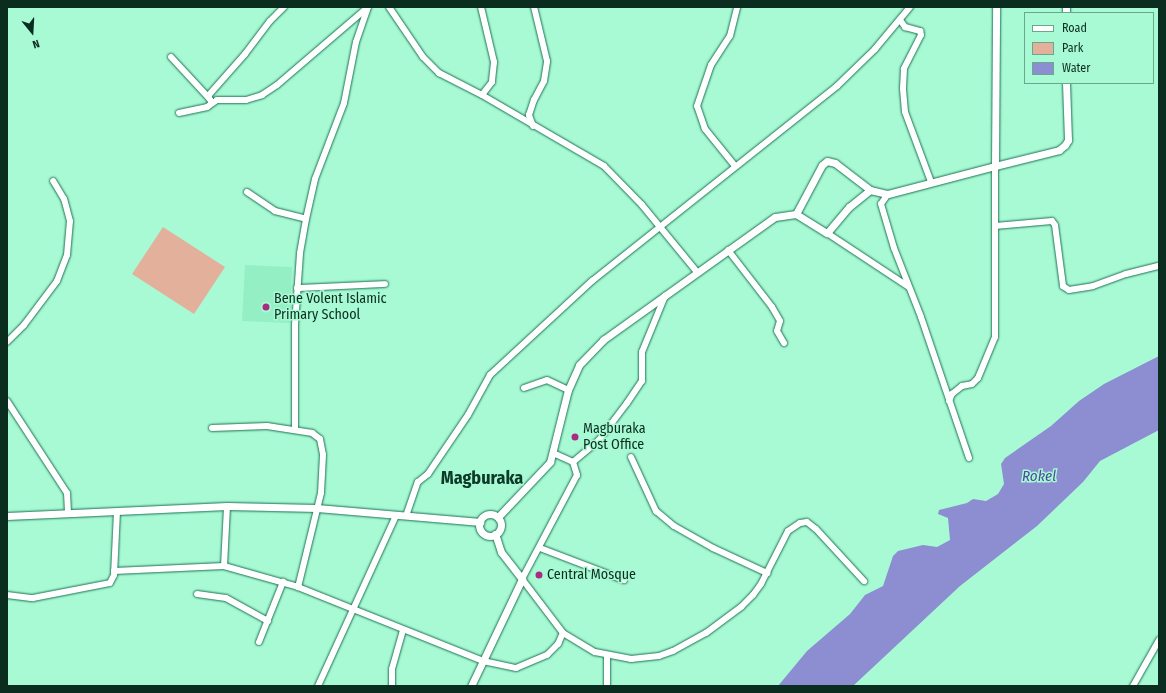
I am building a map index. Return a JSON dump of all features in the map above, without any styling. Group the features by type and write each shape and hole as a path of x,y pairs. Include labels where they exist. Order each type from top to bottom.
{"street":[{"path":"212,103 208,96 245,54 270,20 284,7"},
{"path":"179,113 207,107 217,100 246,100 262,95 277,86 368,7"},
{"path":"295,429 297,288 306,218 315,179 344,103 356,42 368,7"},
{"path":"389,7 423,57 439,73 482,95 532,126 604,166 662,228 698,272"},
{"path":"481,7 494,62 492,82 482,95"},
{"path":"532,126 530,116 534,100 544,81 547,61 534,7"},
{"path":"736,166 705,129 697,106 712,65 730,36 738,7"},
{"path":"406,516 418,482 428,474 468,415 490,375 592,281 662,228 736,166 837,86 900,20 910,7"},
{"path":"949,401 952,394 962,386 972,384 978,378 994,337 996,7"},
{"path":"900,20 905,26 920,32 921,35 904,69 903,89 906,112 931,182"},
{"path":"171,58 204,90 212,103"},
{"path":"796,214 822,165 827,161 835,163 870,190 888,194 1059,150 1068,140 1066,84"},
{"path":"7,342 24,325 57,281 67,255 70,220 64,199 53,181"},
{"path":"827,233 849,207 870,190"},
{"path":"247,192 275,211 306,218"},
{"path":"888,194 881,204 894,248 969,458"},
{"path":"498,517 550,462 568,390 579,366 590,352 624,324 775,217 796,214 909,288"},
{"path":"995,226 1052,221 1055,225 1062,278 1064,286 1069,290 1093,286 1126,274 1159,266"},
{"path":"728,250 772,307 780,321 777,331 784,343"},
{"path":"297,288 385,284"},
{"path":"573,462 599,440 642,381 642,352 665,296"},
{"path":"524,388 547,380 568,390"},
{"path":"7,400 67,493 68,513"},
{"path":"212,428 267,426 295,429 312,433 320,439 324,455 317,508 298,587"},
{"path":"472,686 522,579 540,548 564,496 577,475 573,462 553,453"},
{"path":"631,458 656,511 674,526 713,548 767,574"},
{"path":"7,516 227,506 317,508 396,516 480,522"},
{"path":"224,566 227,506"},
{"path":"7,595 33,598 105,586 113,580 117,512"},
{"path":"496,534 485,534 480,528 480,522 486,515 498,517"},
{"path":"318,686 396,516"},
{"path":"498,517 501,526 496,534 501,552 563,633 607,655 631,659 658,656 691,642 741,607 767,574 788,531 795,525 807,522 850,562 864,581"},
{"path":"540,548 624,580"},
{"path":"114,571 224,566 298,587 353,608 402,630 483,661 521,667 547,654 556,646 563,633"},
{"path":"259,642 283,582"},
{"path":"197,594 226,598 268,622"},
{"path":"392,686 392,669 402,630"},
{"path":"1133,686 1159,640"},
{"path":"607,655 607,686"}],"shaded area":[{"name":"Bene Volent Islamic Primary School","path":"245,265 292,267 290,323 242,321"}],"green space":[{"path":"163,227 225,267 194,314 132,274"}],"water":[{"name":"Rokel","path":"1159,356 1159,430 1100,461 1083,482 1037,526 960,586 853,686 778,686 807,651 850,614 865,595 883,586 893,556 898,551 923,545 937,547 950,540 948,518 938,514 939,510 967,503 973,499 986,501 998,494 1004,484 1001,464 1005,458 1051,426 1079,401 1104,384"}],"place":[{"name":"Bene Volent Islamic Primary School","path":"266,307"},
{"name":"Magburaka Post Office","path":"575,437"},
{"name":"Central Mosque","path":"539,575"}],"district":[{"name":"Magburaka","path":"482,478"}]}
